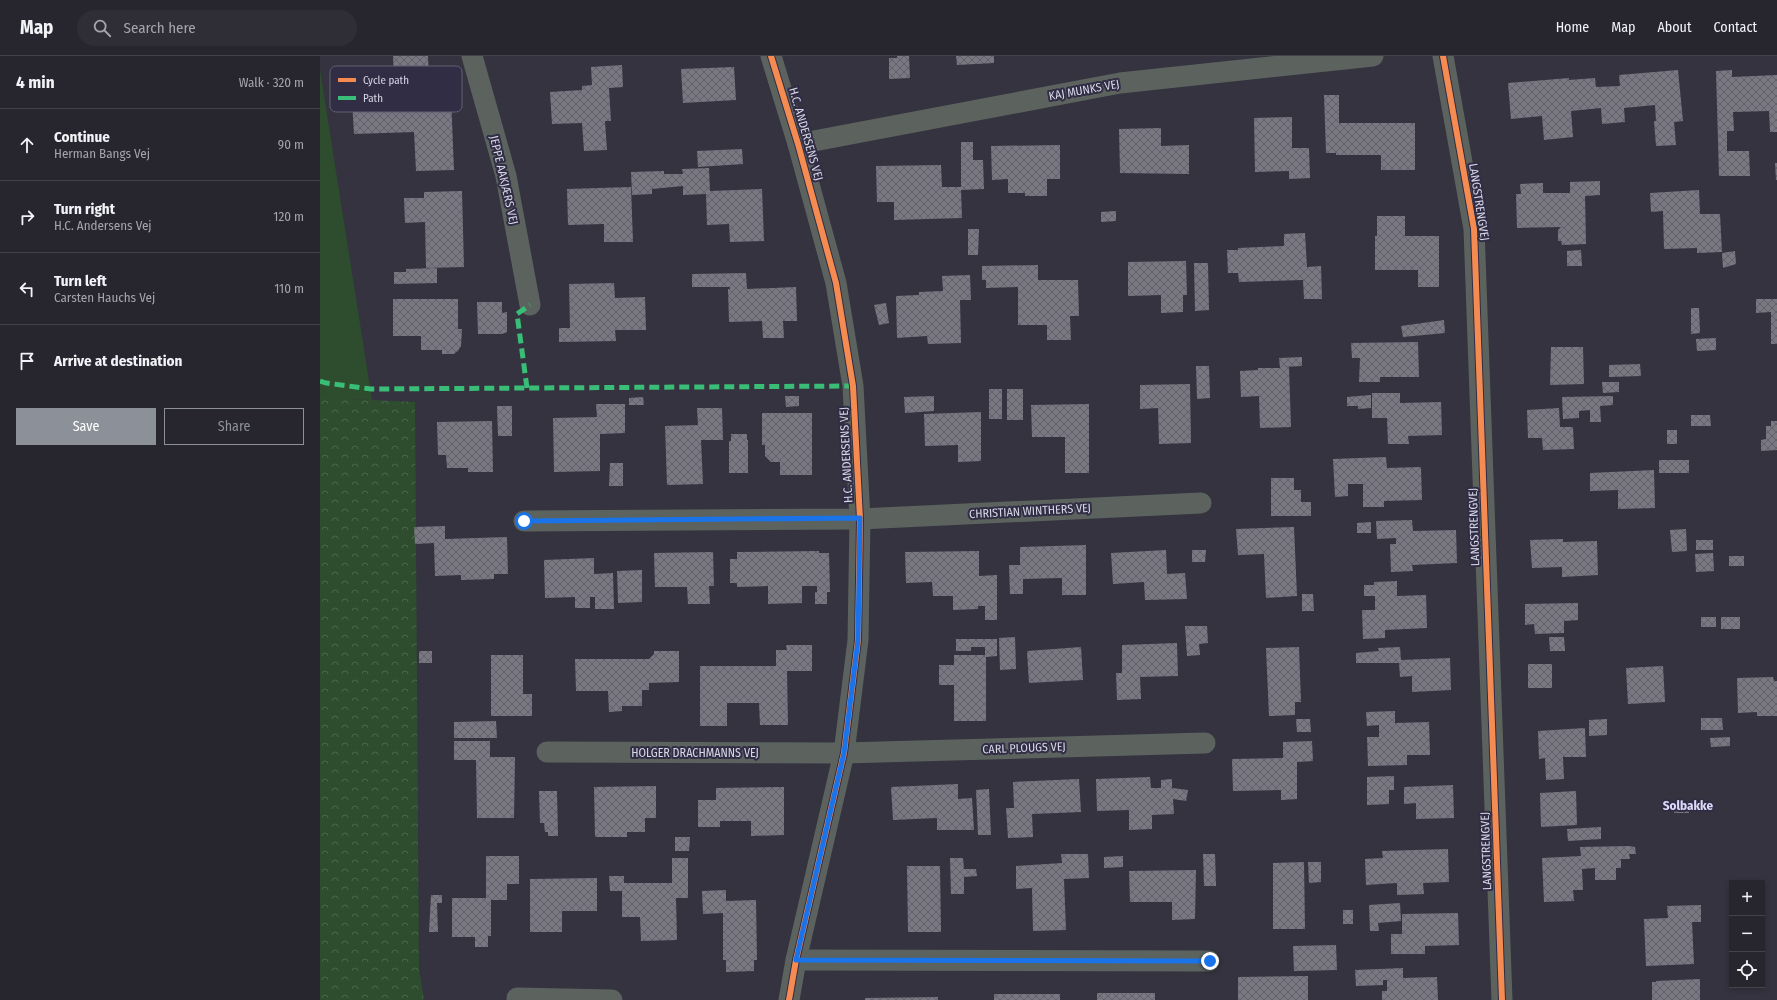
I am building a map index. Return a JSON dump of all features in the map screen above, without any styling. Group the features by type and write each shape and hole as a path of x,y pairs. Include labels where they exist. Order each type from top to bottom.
{"street":[{"name":"JEPPE AAKJÆRS VEJ","path":"472,56 506,176 530,305"},
{"name":"H.C. ANDERSENS VEJ","path":"771,56 798,144 836,282 853,386 860,518 858,640 844,753 796,960 789,1000"},
{"name":"KAJ MUNKS VEJ","path":"798,144 1120,83 1373,56"},
{"name":"LANGSTRENGVEJ","path":"1443,56 1474,229 1502,1000"},
{"name":"CHRISTIAN WINTHERS VEJ","path":"524,521 860,518 1201,503"},
{"name":"CARL PLOUGS VEJ","path":"844,753 1205,743"},
{"name":"HOLGER DRACHMANNS VEJ","path":"547,752 844,753"},
{"path":"796,960 1210,961"},
{"path":"516,998 612,1000"}],"green space":[{"path":"320,70 372,400 349,399 320,392"},
{"path":"320,392 349,399 415,402 419,969 424,1000 320,1000"}],"building":[{"path":"393,56 428,56 428,66 393,66"},
{"path":"897,56 909,56 910,78 889,79 889,58 897,58"},
{"path":"956,56 994,56 994,63 957,65"},
{"path":"622,65 623,87 609,88 611,121 605,121 607,150 584,151 582,123 552,124 550,92 582,90 582,86 592,85 591,67"},
{"path":"734,67 736,100 683,103 681,69"},
{"path":"1678,70 1683,121 1674,122 1676,145 1656,146 1654,121 1656,121 1655,105 1624,108 1625,122 1602,124 1601,108 1571,111 1573,137 1544,140 1542,116 1511,119 1508,83 1569,78 1569,80 1595,78 1596,87 1620,86 1619,75"},
{"path":"1732,70 1732,77 1777,75 1777,132 1770,132 1769,111 1733,112 1734,131 1727,131 1727,151 1749,151 1750,176 1719,176 1716,71"},
{"path":"1324,95 1339,95 1339,123 1415,123 1415,170 1381,170 1381,155 1336,155 1336,153 1326,153"},
{"path":"353,112 452,112 454,170 416,171 414,132 354,134"},
{"path":"1292,117 1292,148 1309,148 1310,178 1289,179 1289,171 1255,172 1254,118"},
{"path":"1161,128 1161,146 1189,145 1189,174 1120,173 1119,129"},
{"path":"961,142 973,142 973,160 983,160 984,189 961,190 962,218 894,220 894,202 877,202 876,166 941,165 942,187 961,187"},
{"path":"1060,145 1060,179 1047,179 1047,196 1025,196 1025,193 1008,193 1008,179 992,180 991,146"},
{"path":"742,149 743,164 698,167 697,151"},
{"path":"1775,163 1777,163 1777,180 1776,180"},
{"path":"709,168 710,191 762,189 764,241 730,242 729,224 707,225 706,194 683,195 683,186 652,189 652,194 632,195 631,172 664,171 664,174 683,174 682,169"},
{"path":"1600,181 1600,195 1585,196 1586,244 1562,245 1561,241 1558,241 1558,230 1561,227 1517,228 1516,194 1521,194 1520,184 1543,183 1543,193 1570,193 1570,182"},
{"path":"631,187 633,242 604,242 604,224 568,225 567,189"},
{"path":"1699,190 1700,214 1720,214 1722,252 1697,253 1697,248 1664,249 1663,211 1651,212 1650,193"},
{"path":"462,191 464,267 426,268 425,222 405,223 404,198 424,198 424,192"},
{"path":"1116,211 1116,221 1101,222 1101,212"},
{"path":"1377,216 1405,216 1405,236 1439,236 1439,287 1418,287 1418,270 1375,270 1375,236 1377,236"},
{"path":"968,229 979,229 978,255 968,255"},
{"path":"1305,233 1307,267 1321,266 1322,299 1304,299 1303,280 1239,282 1238,273 1228,273 1227,250 1238,250 1238,248 1284,246 1284,234"},
{"path":"1581,250 1582,266 1567,266 1567,251"},
{"path":"1735,251 1736,264 1723,268 1722,253"},
{"path":"1186,261 1187,295 1183,295 1183,312 1161,313 1161,295 1128,296 1128,262"},
{"path":"1194,263 1208,263 1209,310 1195,311"},
{"path":"1038,265 1038,280 1078,280 1079,316 1070,316 1071,340 1047,340 1047,325 1018,325 1018,287 986,288 986,280 982,280 982,266"},
{"path":"437,268 437,283 394,284 394,272 406,272 406,269"},
{"path":"746,273 747,289 796,287 797,321 783,321 784,338 763,338 762,321 729,322 728,289 730,289 730,287 692,287 692,274"},
{"path":"970,275 971,300 960,300 961,343 928,344 927,336 897,338 896,296 919,295 919,292 943,291 942,276"},
{"path":"614,283 615,298 645,297 646,330 615,330 616,341 559,342 559,328 570,328 569,284"},
{"path":"393,299 458,299 458,329 462,329 461,346 458,351 454,354 442,354 442,350 421,350 421,336 393,336"},
{"path":"1756,299 1777,299 1777,344 1771,344 1771,312 1756,313"},
{"path":"477,302 502,302 502,313 507,312 507,332 502,334 478,334"},
{"path":"886,303 889,323 879,325 874,305"},
{"path":"1691,308 1699,308 1700,333 1691,334"},
{"path":"1444,320 1445,333 1403,337 1401,326"},
{"path":"1716,338 1716,350 1697,351 1696,339"},
{"path":"1418,342 1419,377 1380,377 1380,382 1359,382 1360,358 1352,358 1351,343"},
{"path":"1551,347 1583,347 1584,384 1550,385"},
{"path":"1302,357 1302,366 1283,367 1289,367 1291,427 1260,428 1259,396 1241,397 1240,371 1258,370 1258,368 1280,368 1279,358"},
{"path":"1640,364 1641,376 1609,377 1609,365"},
{"path":"1196,366 1209,366 1210,398 1197,399"},
{"path":"1602,382 1619,382 1619,392 1603,393"},
{"path":"1190,384 1191,443 1159,444 1158,408 1140,409 1140,385"},
{"path":"989,389 1002,389 1002,419 989,419"},
{"path":"1007,389 1023,389 1023,420 1007,420"},
{"path":"1372,393 1400,393 1400,403 1441,402 1442,435 1408,436 1409,444 1388,444 1387,418 1372,418"},
{"path":"1371,395 1371,408 1358,409 1358,406 1347,406 1347,397"},
{"path":"785,396 799,396 799,406 786,407"},
{"path":"934,396 934,411 905,413 904,397"},
{"path":"1613,396 1613,405 1600,406 1601,422 1590,422 1590,410 1579,411 1579,418 1563,419 1562,397"},
{"path":"643,397 644,405 629,405 629,398"},
{"path":"596,404 625,404 625,433 600,434 600,471 554,472 553,418 597,417"},
{"path":"1089,404 1089,473 1065,473 1065,437 1032,437 1031,405"},
{"path":"497,406 512,406 512,436 498,436"},
{"path":"697,408 722,408 723,440 701,440 703,484 667,485 665,426 698,425"},
{"path":"1559,408 1560,427 1573,427 1574,449 1543,450 1542,438 1528,438 1527,410"},
{"path":"981,412 981,461 958,462 958,445 925,446 924,414"},
{"path":"762,413 812,413 812,475 780,475 780,462 771,462 765,456 765,445 762,445"},
{"path":"1691,415 1710,415 1711,426 1691,426"},
{"path":"492,421 493,472 468,472 468,468 447,468 446,455 438,455 437,422"},
{"path":"1771,421 1777,421 1777,450 1761,451 1761,440 1766,439 1766,426 1771,426"},
{"path":"1667,430 1677,430 1677,444 1667,444"},
{"path":"731,434 747,434 748,473 729,473 729,441 731,441"},
{"path":"1386,457 1387,468 1421,467 1422,500 1384,501 1384,507 1363,507 1363,484 1348,484 1348,496 1335,497 1333,459"},
{"path":"1659,460 1689,460 1689,473 1659,473"},
{"path":"610,463 623,463 623,486 609,486"},
{"path":"1654,470 1655,508 1618,509 1618,490 1590,491 1590,473"},
{"path":"1271,478 1294,478 1294,490 1301,490 1301,502 1311,502 1311,516 1271,516"},
{"path":"1412,520 1413,531 1456,530 1457,563 1412,565 1413,571 1391,572 1390,544 1396,544 1396,538 1377,539 1376,521"},
{"path":"1371,522 1371,533 1357,533 1357,523"},
{"path":"445,526 445,539 507,537 508,574 494,574 494,579 461,580 461,575 435,576 434,543 415,544 414,527"},
{"path":"1294,527 1297,596 1266,598 1264,554 1238,555 1236,529"},
{"path":"1686,529 1687,551 1672,552 1670,530"},
{"path":"1563,539 1563,542 1597,541 1598,575 1562,577 1562,567 1532,568 1530,540"},
{"path":"1696,540 1713,540 1713,550 1696,550"},
{"path":"1086,545 1086,595 1062,595 1062,578 1023,579 1023,594 1010,594 1009,565 1020,565 1020,547"},
{"path":"1166,550 1167,574 1185,573 1187,599 1145,600 1144,582 1113,584 1111,553"},
{"path":"1192,550 1206,550 1205,562 1192,562"},
{"path":"819,551 819,553 829,553 830,592 827,592 827,604 815,604 815,592 817,592 817,586 802,586 802,603 768,604 768,586 737,587 737,583 730,583 730,559 737,559 737,552"},
{"path":"979,551 979,576 997,575 997,620 985,620 985,606 978,606 978,609 953,610 953,596 933,596 932,582 906,583 905,552"},
{"path":"713,552 714,586 709,586 710,604 688,604 687,587 655,587 654,553"},
{"path":"1713,553 1714,571 1696,572 1695,554"},
{"path":"1729,556 1744,556 1744,566 1729,566"},
{"path":"594,558 594,574 613,573 614,609 595,609 595,597 590,597 590,608 575,608 575,597 545,598 544,560"},
{"path":"642,570 642,602 618,603 617,571"},
{"path":"1397,581 1397,596 1426,595 1427,628 1385,630 1385,638 1363,639 1362,610 1375,610 1375,596 1364,596 1364,585 1374,585 1374,582"},
{"path":"1302,594 1313,594 1314,611 1302,611"},
{"path":"1578,603 1578,620 1564,621 1564,633 1535,634 1534,624 1525,625 1525,604"},
{"path":"1701,617 1716,617 1716,627 1701,627"},
{"path":"1721,617 1740,617 1740,629 1721,629"},
{"path":"1185,626 1207,626 1208,643 1199,644 1200,655 1187,656"},
{"path":"1015,637 1016,669 1000,670 999,638"},
{"path":"1549,637 1564,637 1565,651 1550,651"},
{"path":"956,639 997,639 997,656 986,657 986,721 954,721 954,685 939,685 939,665 954,665 954,655 985,655 985,647 971,647 971,651 956,651"},
{"path":"1177,643 1178,676 1140,677 1141,699 1117,700 1116,673 1122,673 1122,645"},
{"path":"786,645 812,645 812,671 787,671 788,725 760,725 759,703 727,703 727,726 700,726 700,666 776,666 776,650 787,650"},
{"path":"1081,647 1083,680 1029,683 1027,651"},
{"path":"1299,647 1301,702 1295,702 1295,715 1269,716 1266,648"},
{"path":"1400,647 1401,660 1450,658 1451,690 1412,692 1412,676 1400,677 1399,663 1356,663 1356,653 1379,651 1378,648"},
{"path":"419,651 432,651 432,663 419,663"},
{"path":"654,651 679,651 679,682 649,683 649,690 642,690 642,706 622,706 622,711 609,712 608,691 576,691 575,659 649,659 654,654"},
{"path":"491,655 523,655 523,694 532,694 532,716 491,716"},
{"path":"1528,664 1552,664 1552,688 1528,688"},
{"path":"1663,666 1665,702 1628,704 1626,668"},
{"path":"1773,677 1774,681 1777,681 1777,716 1757,716 1757,712 1738,713 1737,678"},
{"path":"1395,711 1395,723 1429,722 1430,755 1407,755 1407,765 1368,766 1367,737 1379,737 1379,725 1367,726 1366,712"},
{"path":"1701,718 1722,718 1723,730 1701,730"},
{"path":"1296,719 1310,719 1311,732 1297,732"},
{"path":"1607,719 1607,735 1589,736 1589,720"},
{"path":"496,721 497,738 454,738 454,722"},
{"path":"1585,728 1586,757 1563,757 1564,779 1546,780 1545,758 1539,759 1538,731"},
{"path":"1730,737 1730,746 1711,747 1710,738"},
{"path":"454,741 490,741 490,757 515,757 514,818 477,818 476,760 454,760"},
{"path":"1312,741 1313,761 1297,762 1297,799 1281,800 1281,790 1233,791 1232,759 1283,758 1283,742"},
{"path":"1394,776 1394,790 1389,790 1389,804 1367,805 1367,777"},
{"path":"1150,777 1151,788 1161,788 1161,780 1172,779 1172,788 1188,790 1186,801 1173,799 1174,814 1152,815 1152,829 1129,830 1129,810 1097,811 1096,779"},
{"path":"1079,779 1081,812 1032,814 1033,837 1008,838 1006,808 1014,808 1013,782"},
{"path":"958,784 958,799 972,798 974,830 937,830 937,818 893,820 891,787"},
{"path":"1453,785 1454,818 1416,819 1416,803 1404,804 1404,787"},
{"path":"656,786 656,818 645,818 645,832 627,832 627,837 595,837 594,787"},
{"path":"784,787 784,835 751,836 751,821 720,821 720,827 698,827 698,800 716,800 716,788"},
{"path":"989,789 991,835 978,835 976,790"},
{"path":"539,791 557,791 558,836 548,836 548,832 545,832 544,823 540,823"},
{"path":"1576,791 1577,825 1541,827 1540,793"},
{"path":"1675,803 1689,803 1689,813 1674,813"},
{"path":"1601,827 1601,839 1568,841 1567,829"},
{"path":"675,837 690,837 689,851 675,851"},
{"path":"1580,847 1635,847 1636,854 1629,854 1630,859 1621,859 1621,868 1616,868 1616,880 1595,880 1595,868 1582,869 1583,890 1573,890 1574,901 1544,902 1542,858 1581,856"},
{"path":"1448,849 1449,882 1423,883 1424,894 1397,895 1397,883 1366,885 1365,859 1383,858 1382,851"},
{"path":"1061,854 1088,854 1089,878 1064,879 1066,930 1033,931 1032,888 1016,889 1016,866 1062,863"},
{"path":"1203,854 1215,854 1216,886 1204,886"},
{"path":"486,856 519,856 519,884 507,884 507,900 491,900 491,936 488,936 488,947 475,947 475,937 452,937 452,898 486,898"},
{"path":"1123,856 1123,867 1104,868 1104,857"},
{"path":"672,858 688,858 688,898 676,898 677,940 641,941 640,917 622,917 622,891 610,891 609,876 624,876 624,883 672,883"},
{"path":"950,858 963,858 964,869 976,869 977,876 964,877 964,894 951,894"},
{"path":"1304,862 1305,929 1273,929 1273,863"},
{"path":"1308,862 1321,862 1321,882 1309,883"},
{"path":"907,866 940,866 941,932 908,932"},
{"path":"1196,870 1195,919 1172,920 1172,902 1130,902 1129,871"},
{"path":"597,878 597,911 562,911 562,932 530,932 530,879"},
{"path":"726,890 726,901 756,900 757,960 754,960 754,971 726,972 726,960 723,960 723,913 703,914 702,891"},
{"path":"431,895 442,895 442,903 437,903 438,932 429,932"},
{"path":"1400,903 1401,921 1378,923 1379,931 1370,931 1369,905"},
{"path":"1701,905 1701,922 1692,922 1694,964 1646,966 1644,919 1668,918 1667,906"},
{"path":"1343,910 1353,910 1353,924 1343,924"},
{"path":"1458,913 1459,945 1425,946 1425,954 1391,954 1391,934 1402,934 1402,914"},
{"path":"1336,945 1337,970 1294,971 1293,946"},
{"path":"1403,968 1403,978 1437,977 1438,1000 1382,1000 1382,991 1387,991 1387,980 1383,980 1383,985 1356,986 1355,970"},
{"path":"1308,976 1308,1000 1238,1000 1238,977"},
{"path":"1700,979 1700,1000 1652,1000 1652,982"},
{"path":"1097,993 1155,993 1155,1000 1097,1000"},
{"path":"994,994 1060,994 1060,1000 994,1000"},
{"path":"938,997 938,1000 865,1000 865,998"}],"marked path":[{"path":"527,388 517,314 530,305"},
{"path":"320,381 371,389 853,386"}],"cycle path":[{"path":"771,56 798,144 836,283 853,386 860,519 858,640 844,753 796,960 789,1000"},
{"path":"1443,56 1474,229 1502,1000"}],"district":[{"name":"Solbakke","path":"1688,805"}],"route":[{"path":"524,521 860,518 858,640 844,753 796,960 1210,961"}]}
